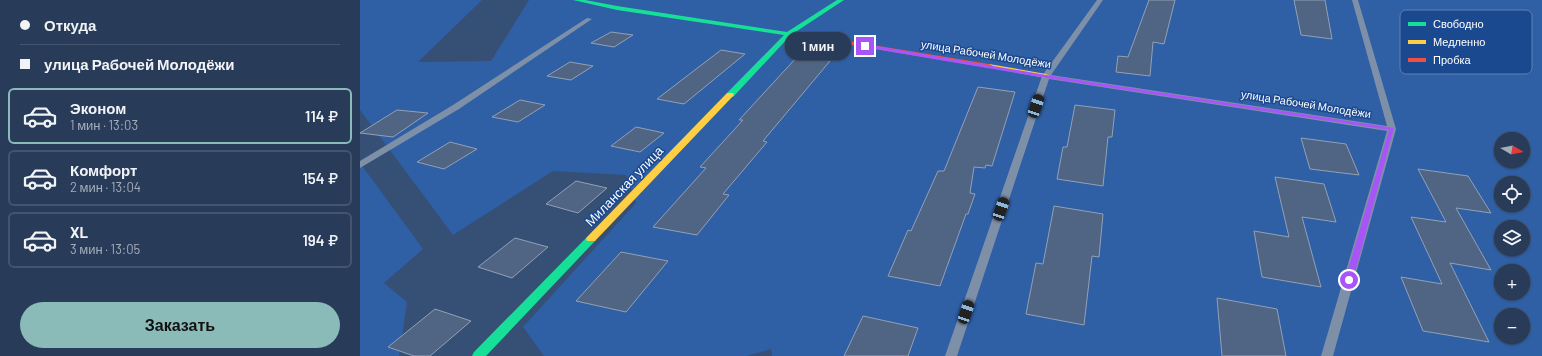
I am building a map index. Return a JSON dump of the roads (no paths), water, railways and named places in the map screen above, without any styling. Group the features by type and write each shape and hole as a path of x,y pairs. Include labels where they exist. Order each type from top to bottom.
{"street":[{"name":"улица Рабочей Молодёжи","path":"576,0 617,8 789,33 1046,76"},
{"name":"Миланская улица","path":"478,356 789,33 841,0"}],"lane":[{"path":"951,356 1046,76 1100,0"},
{"path":"1328,356 1392,129 1356,0"},
{"path":"360,165 456,107 590,19"},
{"name":"улица Рабочей Молодёжи","path":"1046,76 1392,129"}]}
